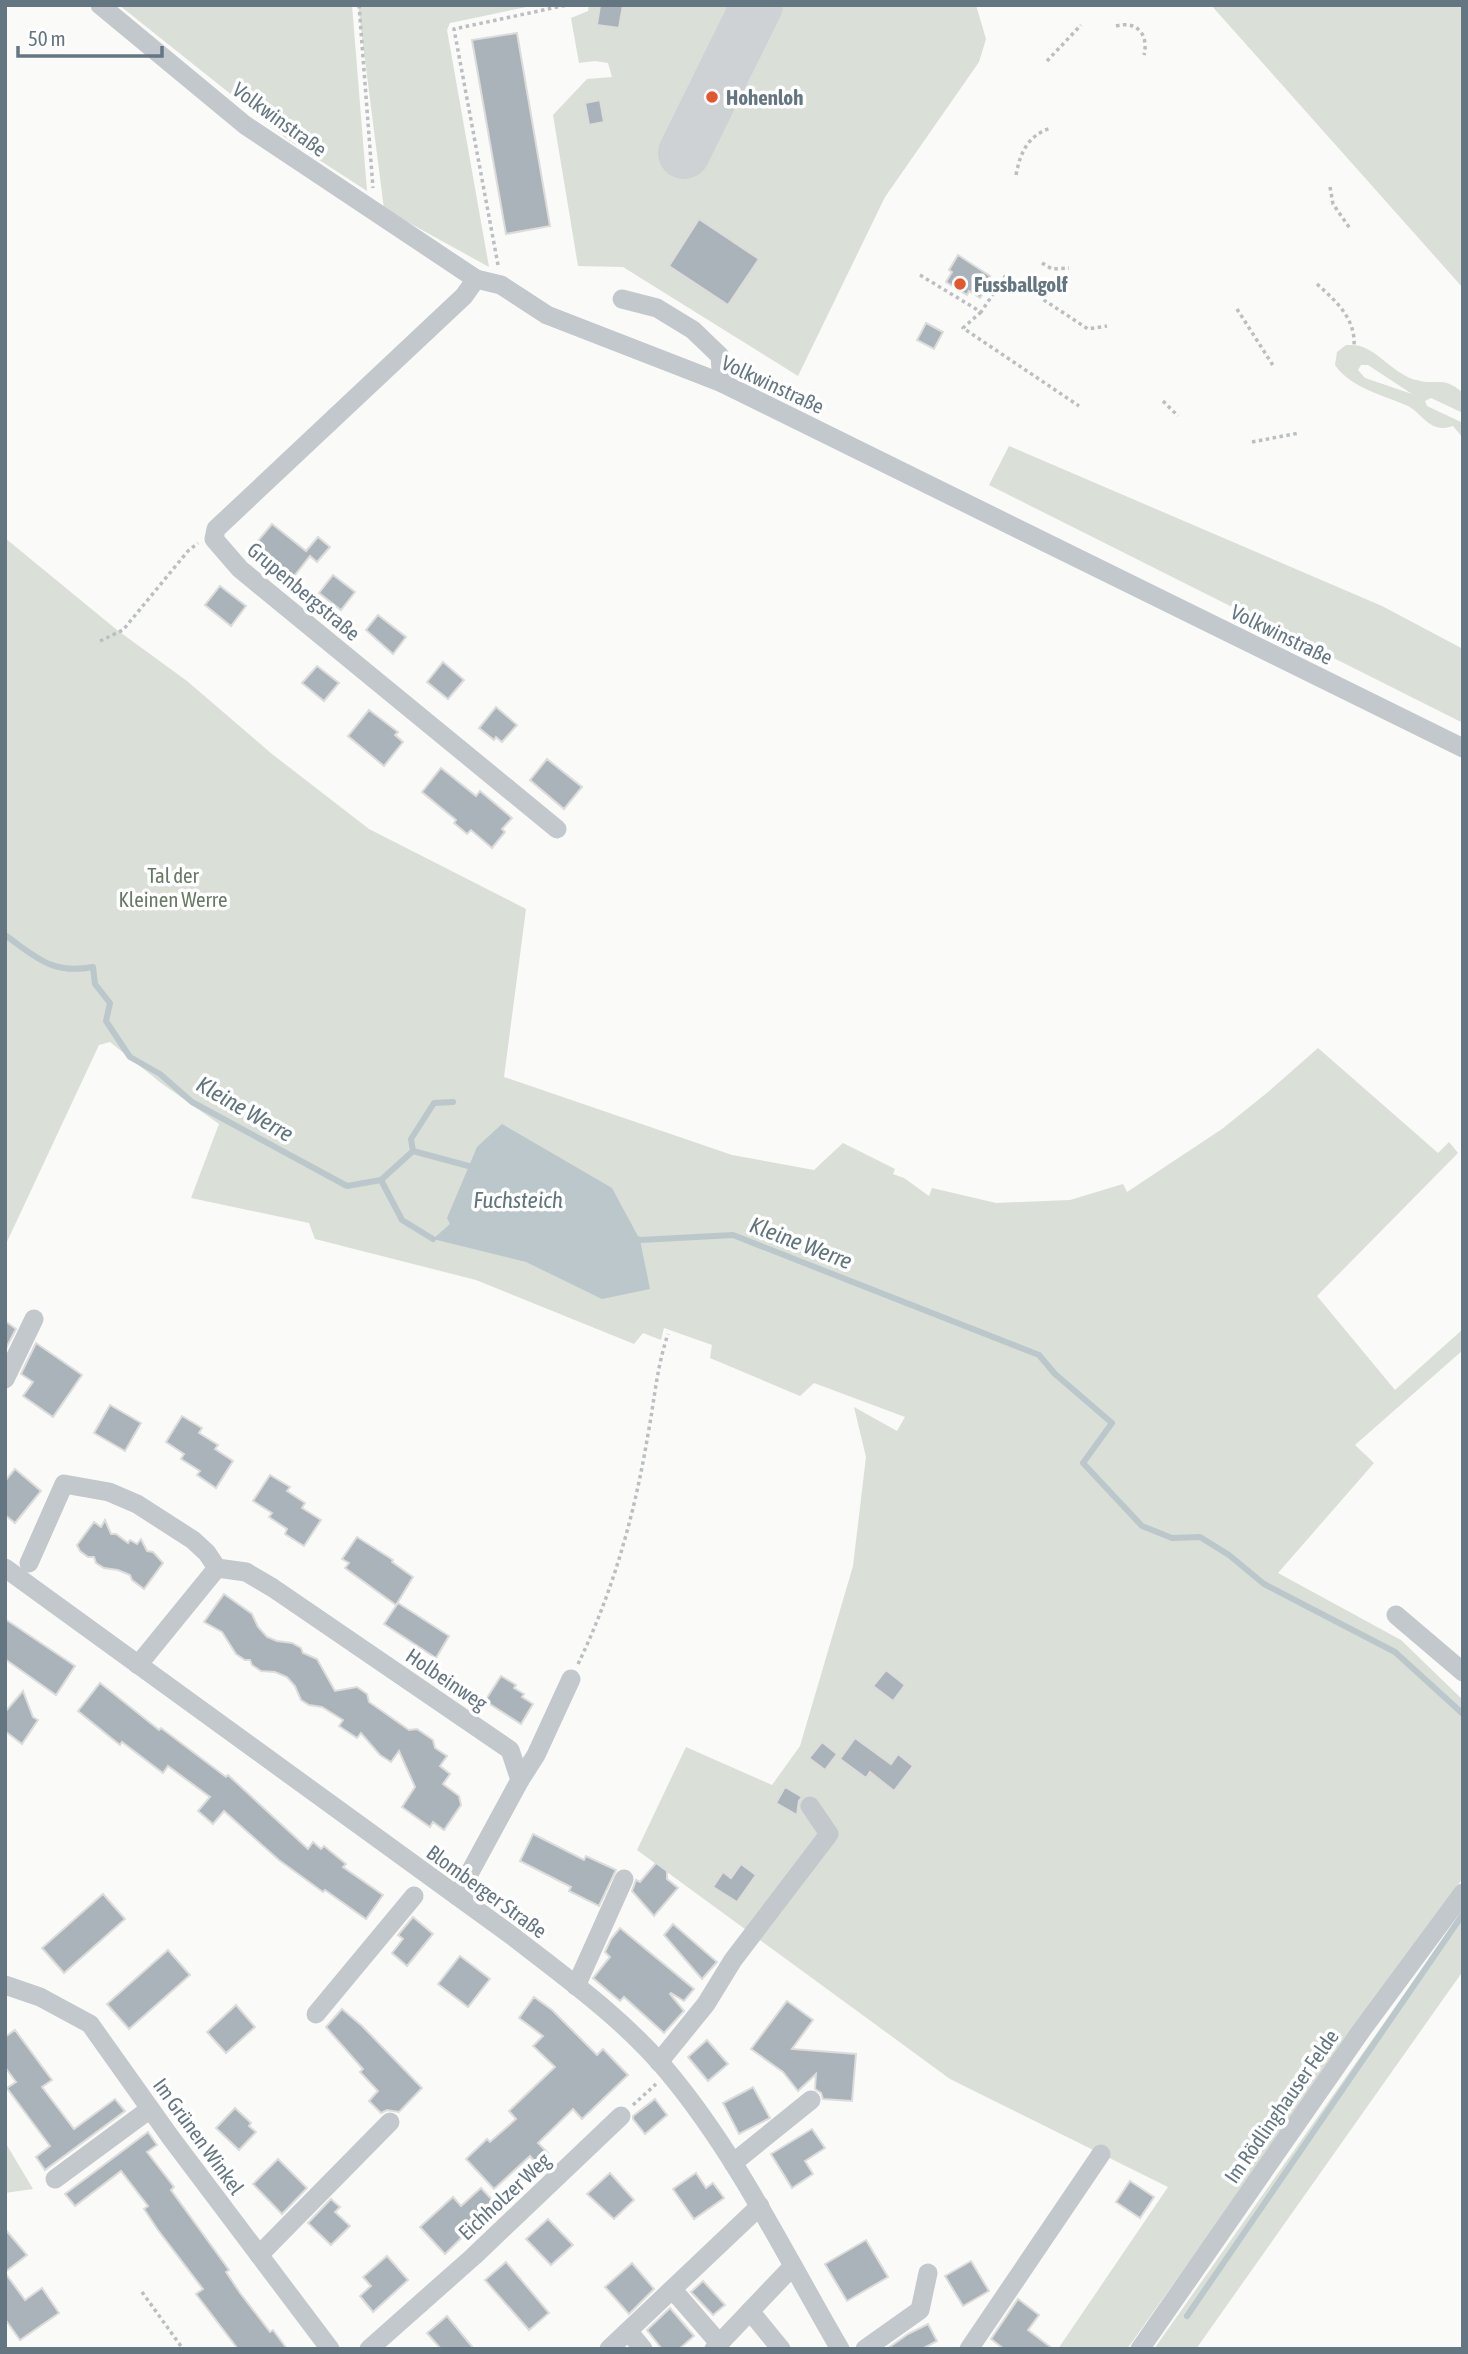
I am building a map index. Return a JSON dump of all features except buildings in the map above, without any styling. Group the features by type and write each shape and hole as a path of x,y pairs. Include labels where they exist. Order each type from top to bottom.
{"street":[{"name":"Volkwinstraße","path":"100,5 245,125 476,279 501,285 547,315 722,383 1463,748"},
{"path":"216,529 464,296 476,279"},
{"path":"622,299 657,308 692,330 720,356 722,383"},
{"name":"Grupenbergstraße","path":"216,529 214,538 240,569 557,829"},
{"path":"5,1379 34,1318"},
{"path":"29,1563 64,1484 109,1492 136,1504 194,1540 217,1568 138,1665"},
{"name":"Blomberger Straße","path":"5,1568 457,1896 576,1986 629,2032 663,2067 713,2132 760,2206 840,2349"},
{"name":"Holbeinweg","path":"217,1568 246,1572 273,1588 510,1750 520,1780"},
{"path":"1396,1615 1463,1672"},
{"path":"457,1896 536,1755 571,1679"},
{"path":"663,2067 733,1959 829,1833 810,1806"},
{"path":"576,1986 624,1879"},
{"name":"Im Rödlinghauser Felde","path":"1140,2349 1361,2031 1463,1893"},
{"path":"316,2014 414,1896"},
{"name":"Im Grünen Winkel","path":"5,1985 40,1997 90,2024 150,2109 330,2349"},
{"path":"733,2163 811,2100"},
{"path":"55,2179 150,2109"},
{"name":"Eichholzer Weg","path":"369,2349 474,2256 621,2116"},
{"path":"259,2255 390,2122"},
{"path":"969,2349 1101,2154"},
{"path":"609,2349 760,2206"},
{"path":"673,2290 716,2346 793,2266"},
{"path":"865,2349 920,2310 928,2273"},
{"path":"750,2311 780,2349"},
{"path":"629,2332 643,2349"}],"path":[{"path":"359,5 373,160 374,212"},
{"path":"501,285 454,29 566,5"},
{"path":"1116,26 1129,24 1140,30 1146,42 1144,55"},
{"path":"1047,61 1081,25"},
{"path":"1016,175 1019,158 1030,139 1051,128"},
{"path":"1330,187 1333,204 1351,230"},
{"path":"1042,263 1052,269 1069,268"},
{"path":"920,275 981,312"},
{"path":"1079,406 963,328 981,312 1006,275 1088,329 1107,326"},
{"path":"1317,284 1331,296 1352,323 1354,347"},
{"path":"1237,309 1275,367"},
{"path":"1163,401 1178,416"},
{"path":"1252,442 1299,433"},
{"path":"100,641 123,630 188,551 216,529"},
{"path":"571,1679 591,1639 625,1542 648,1435 657,1367 668,1334"},
{"path":"621,2116 663,2067"},
{"path":"142,2292 183,2349"}],"green space":[{"path":"119,5 352,5 367,191 287,139"},
{"path":"358,5 536,5 450,23 447,30 489,267 384,209"},
{"path":"589,5 976,5 986,39 979,62 885,197 798,376 623,267 578,266 553,115 587,79 612,77 608,63 579,63 571,18 588,11"},
{"path":"1211,5 1463,5 1463,288"},
{"path":"1346,345 1361,346 1409,377 1423,382 1450,384 1456,388 1463,393 1463,413 1431,398 1425,401 1427,406 1463,423 1463,438 1453,426 1433,426 1408,406 1350,380 1335,365 1337,352","holes":["1361,365 1368,365 1412,394 1365,378 1358,370"]},
{"path":"1009,446 1382,606 1463,649 1463,723 989,485"},
{"name":"Tal der Kleinen Werre","path":"5,538 369,829 526,909 504,1077 732,1155 814,1170 843,1143 895,1169 893,1174 904,1178 929,1196 932,1188 996,1203 1070,1200 1123,1184 1127,1192 1222,1129 1318,1048 1438,1153 1449,1142 1458,1153 1317,1296 1395,1390 1463,1329 1463,1350 1355,1445 1374,1463 1278,1573 1401,1640 1463,1700 1463,1878 1127,2349 1058,2349 1168,2187 950,2079 637,1850 686,1747 772,1785 800,1746 853,1566 866,1457 854,1407 897,1431 905,1417 814,1383 800,1396 710,1358 712,1345 664,1328 661,1340 643,1333 634,1344 476,1280 315,1239 309,1223 191,1198 219,1124 161,1083 110,1042 99,1045 5,1246"},
{"path":"1463,1911 1463,1971 1196,2349 1154,2349"},
{"path":"5,2142 33,2189 5,2193"}],"water":[{"name":"Fuchsteich","path":"502,1124 612,1188 640,1240 650,1289 602,1299 526,1262 433,1239 450,1224 447,1218 477,1147"}],"waterway":[{"name":"Kleine Werre","path":"5,935 36,957 55,966 79,969 93,967 95,984 110,1003 106,1021 130,1057 160,1074 192,1102 347,1186 381,1180 413,1151 476,1168"},
{"path":"413,1151 411,1139 434,1103 453,1102"},
{"path":"381,1180 402,1220 433,1239"},
{"name":"Kleine Werre","path":"633,1238 640,1240 733,1235 1039,1355 1055,1374 1112,1423 1083,1463 1142,1526 1172,1538 1200,1537 1229,1555 1264,1584 1395,1652 1463,1714"},
{"path":"1187,2316 1463,1914"}],"taxiway":[{"path":"684,153 757,5"}],"place":[{"name":"Hohenloh","path":"712,97"},
{"name":"Fussballgolf","path":"960,284"}]}
